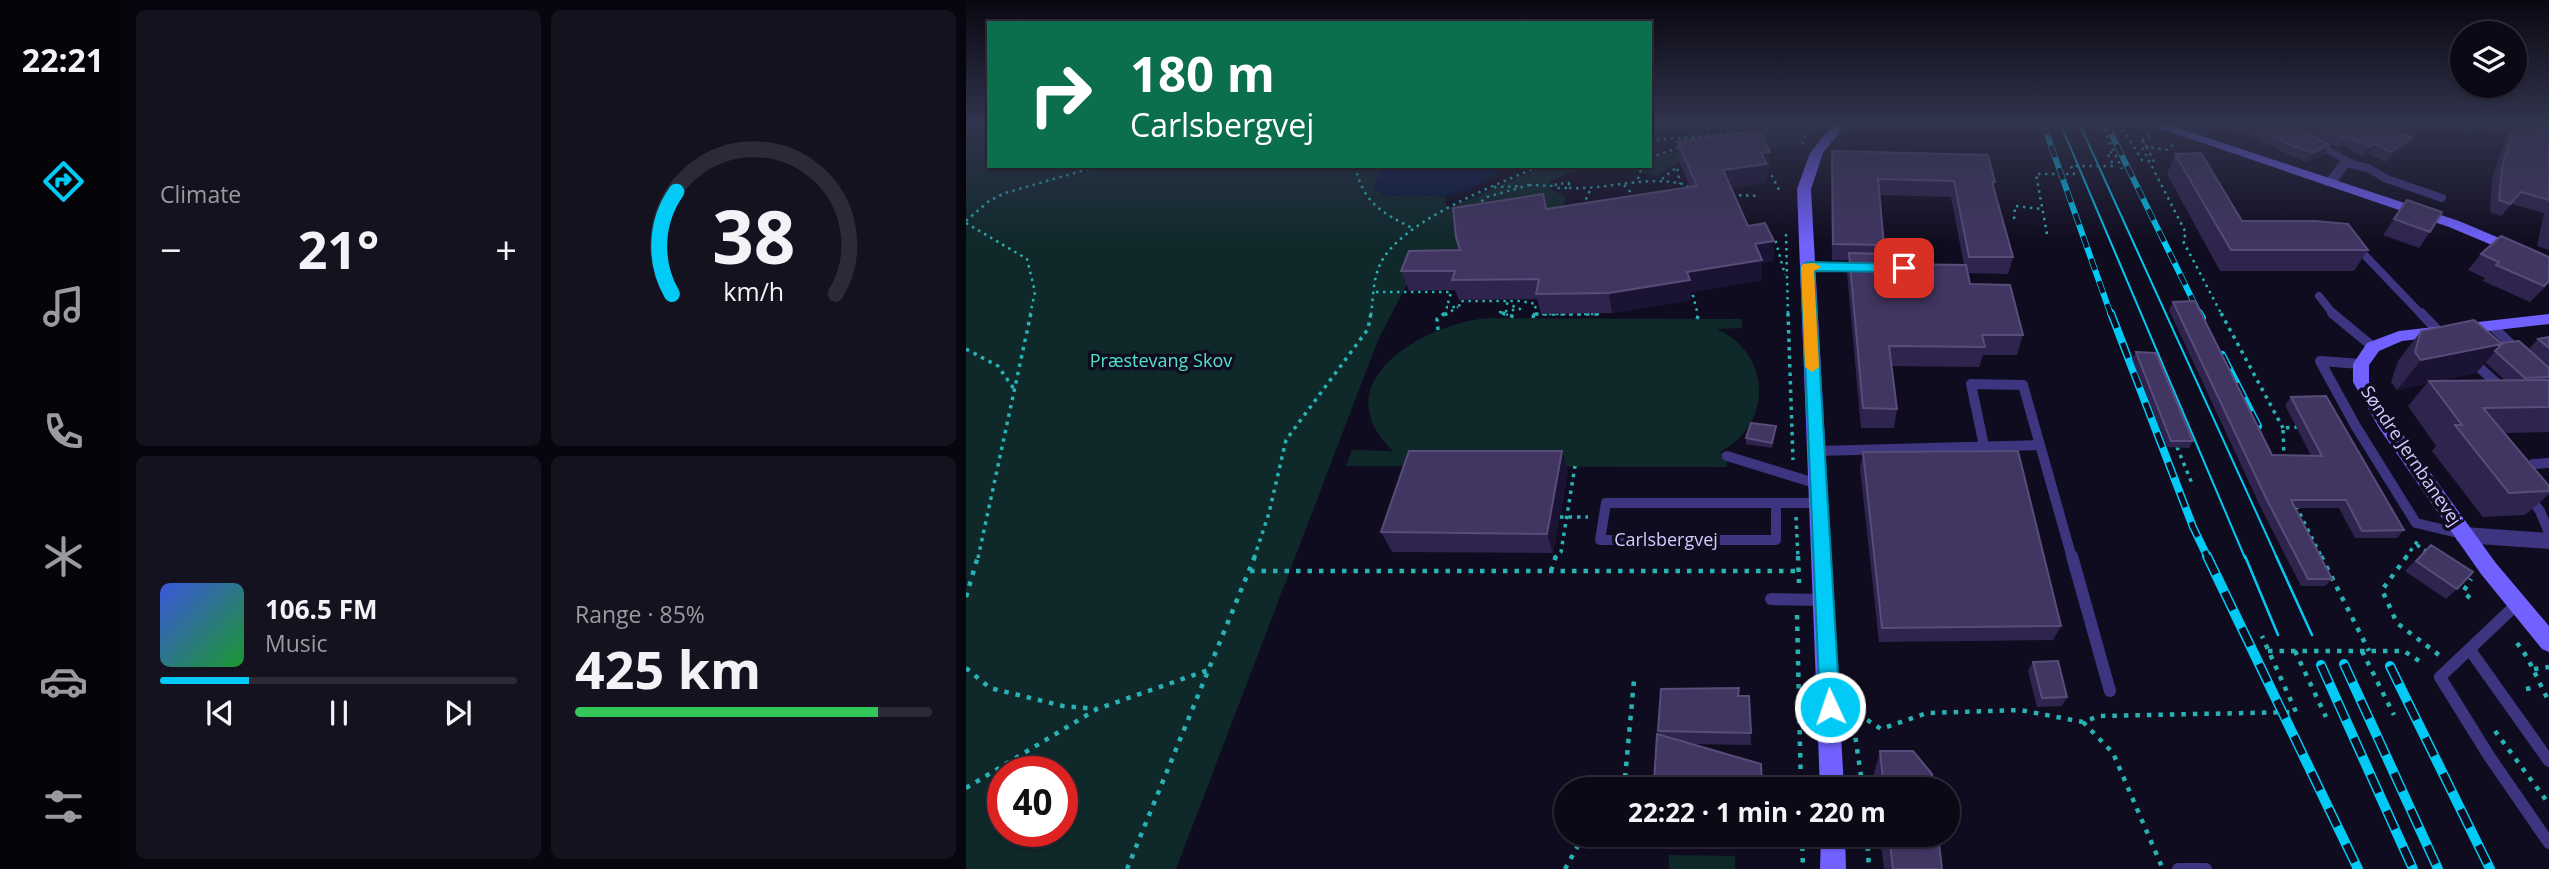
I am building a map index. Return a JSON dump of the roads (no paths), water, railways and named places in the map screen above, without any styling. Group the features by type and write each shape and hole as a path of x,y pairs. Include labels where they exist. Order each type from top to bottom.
{"street":[{"path":"1809,164 1804,189 1831,777"},
{"path":"2267,164 2454,224 2549,264"},
{"path":"2330,183 2345,164"},
{"path":"2373,347 2399,336 2444,336 2492,326 2549,319"},
{"name":"Søndre Jernbanevej","path":"2373,347 2361,364 2361,382 2385,423 2463,535 2549,642"},
{"path":"2463,535 2549,541"},
{"path":"1833,847 1833,869"}],"lane":[{"path":"2348,164 2368,168 2387,179 2442,198"},
{"path":"2350,240 2444,336"},
{"path":"1807,267 1866,268"},
{"path":"2319,296 2332,316 2373,347"},
{"path":"2492,326 2530,362"},
{"path":"2459,350 2512,396"},
{"path":"2361,364 2320,362 2355,425 2416,523 2463,535"},
{"path":"1983,446 1971,384 2023,385 2110,691"},
{"path":"1816,451 2039,445"},
{"path":"1727,456 1793,477 1818,494"},
{"path":"2533,464 2549,463"},
{"path":"2524,491 2540,511 2549,533"},
{"name":"Carlsbergvej","path":"1776,503 1776,540 1601,540 1606,502 1795,503 1818,494"},
{"path":"1771,600 1823,600"},
{"path":"2517,604 2441,677 2489,756 2549,843"},
{"path":"2470,650 2549,761"},
{"path":"2178,869 2206,869"}],"water":[{"path":"1379,168 1506,168 1460,193 1435,196 1387,197 1373,188"}],"tram line":[{"path":"2077,164 2245,558"},
{"path":"2097,164 2277,558"},
{"path":"2245,556 2278,635"},
{"path":"2276,556 2312,635"}],"railway":[{"path":"2057,164 2111,315"},
{"path":"2126,164 2199,313"},
{"path":"2111,313 2193,527 2208,558"},
{"path":"2199,313 2202,318"},
{"path":"2222,355 2258,426"},
{"path":"2207,556 2358,869"},
{"path":"2344,664 2438,869"},
{"path":"2321,665 2413,869"},
{"path":"2390,666 2490,869"}],"park label":[{"name":"Præstevang Skov","path":"1161,361"}]}
